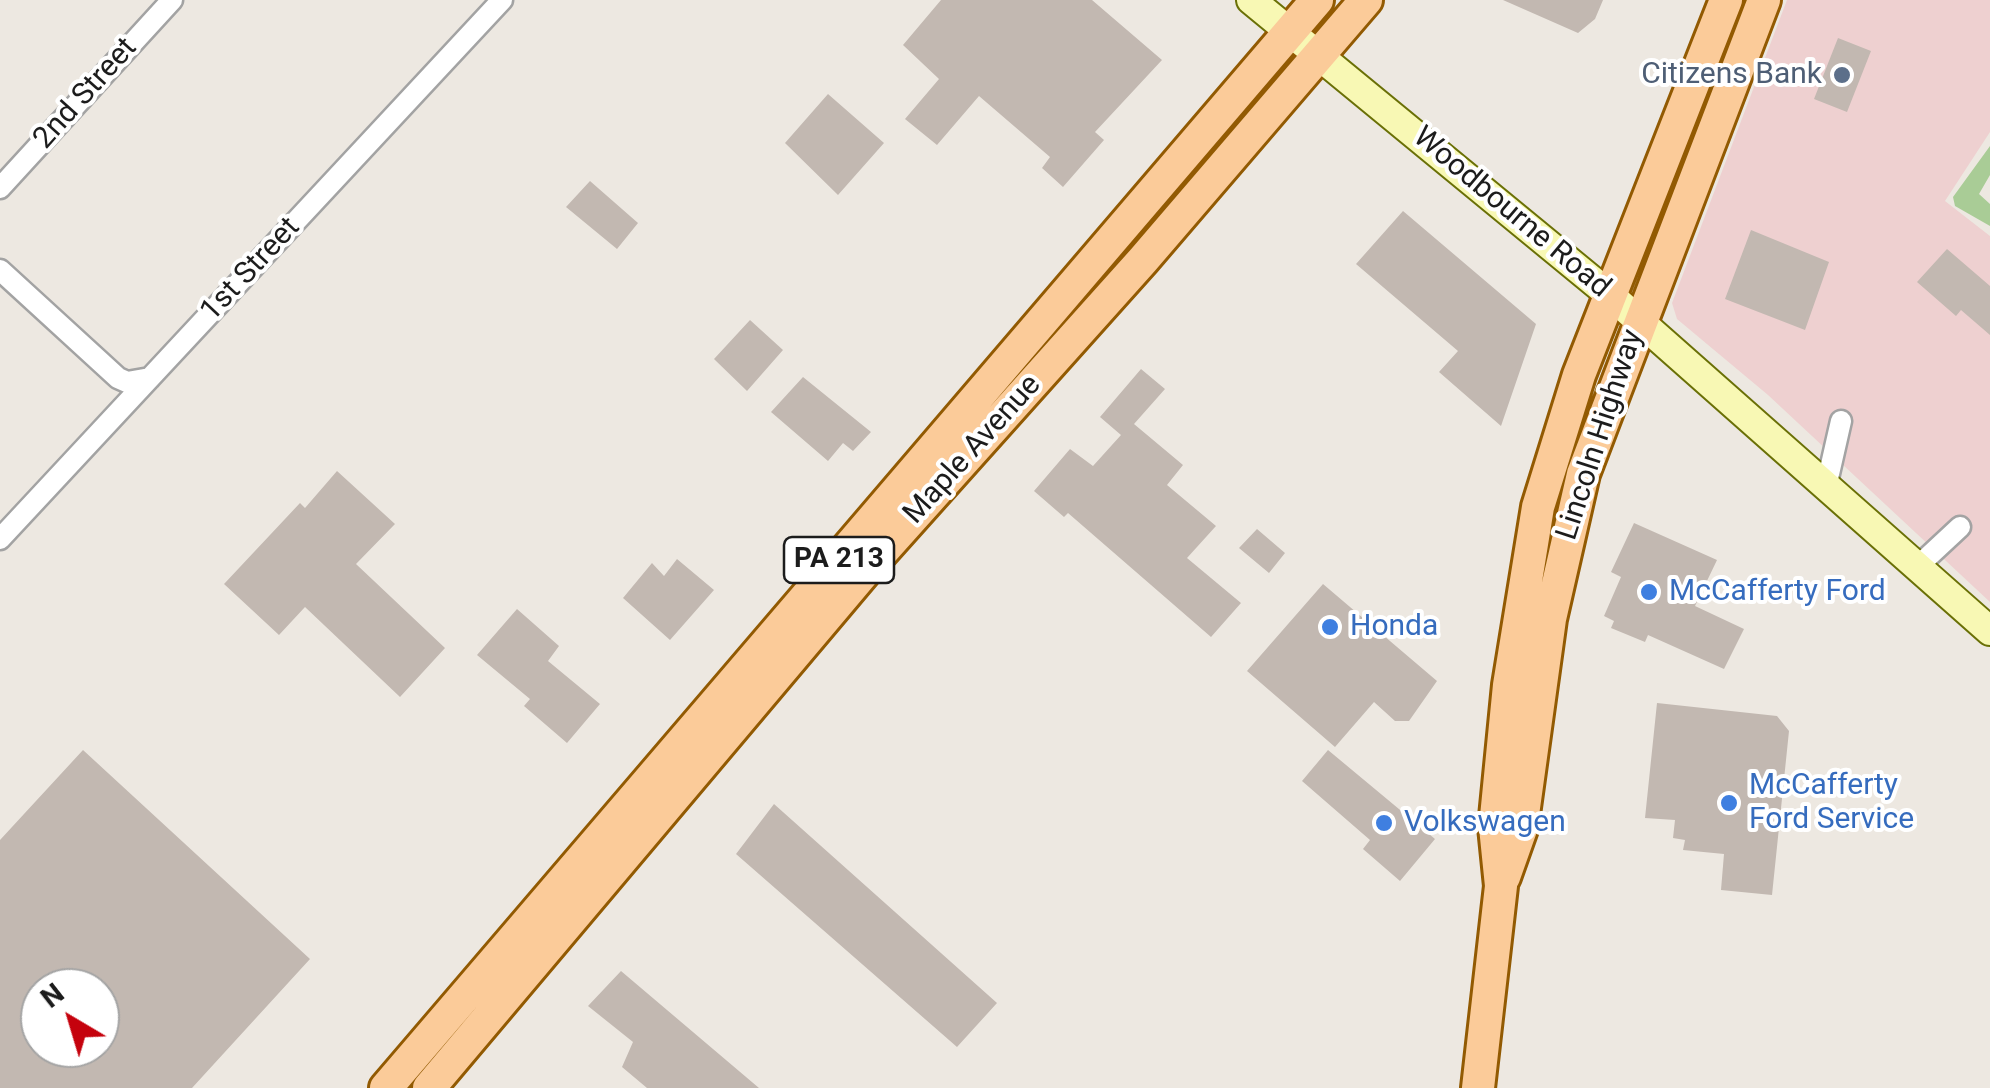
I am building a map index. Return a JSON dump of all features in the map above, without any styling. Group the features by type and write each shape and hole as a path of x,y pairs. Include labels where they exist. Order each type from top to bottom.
{"main road":[{"name":"Woodbourne Road","path":"1251,0 1610,295 1990,631"},
{"name":"Maple Avenue","path":"386,1088 1317,0"},
{"name":"Maple Avenue","path":"429,1088 870,564 1143,260 1366,0"},
{"name":"Lincoln Highway","path":"1478,1088 1501,886 1495,826 1525,563 1564,418 1726,0"},
{"name":"Lincoln Highway","path":"1501,886 1521,829 1550,619 1572,516 1597,429 1764,0"}],"street":[{"name":"2nd Street","path":"0,188 172,0"},
{"name":"1st Street","path":"0,539 93,444 502,0"},
{"path":"0,270 118,378 127,382 150,378"},
{"path":"1826,487 1841,420"},
{"path":"1917,567 1960,527"}],"shaded area":[{"path":"1787,0 1990,0 1990,132 1945,201 1990,236 1990,602 1768,395 1677,319 1672,303"}],"green space":[{"path":"1990,146 1990,175 1979,194 1990,204 1990,226 1955,206 1953,197"}],"building":[{"path":"941,0 1092,0 1162,60 1095,132 1104,140 1063,187 1042,168 1050,157 979,96 937,145 905,119 939,79 903,45"},
{"path":"1503,0 1603,0 1595,19 1578,33"},
{"name":"Citizens Bank","path":"1838,38 1871,51 1847,112 1814,99"},
{"path":"828,94 884,143 838,195 785,143"},
{"path":"590,181 638,223 617,249 566,207"},
{"path":"1403,211 1536,324 1501,426 1439,372 1458,351 1356,264"},
{"path":"1751,230 1829,262 1805,330 1725,299"},
{"path":"1947,249 1990,286 1990,335 1961,310 1956,316 1917,282"},
{"path":"750,320 783,350 747,391 714,359"},
{"path":"1141,369 1165,389 1134,424 1183,465 1167,485 1216,526 1187,558 1241,603 1211,637 1068,513 1064,517 1034,491 1070,449 1093,466 1121,435 1100,417"},
{"path":"803,377 871,432 853,451 843,443 828,461 771,412"},
{"path":"337,471 395,524 356,564 445,648 400,697 305,607 279,635 224,584 300,503 305,508"},
{"name":"McCafferty Ford","path":"1634,523 1717,560 1695,606 1744,629 1724,669 1648,635 1645,642 1611,628 1614,621 1604,616 1621,577 1611,572"},
{"path":"1257,529 1285,553 1269,573 1239,548"},
{"path":"677,559 714,590 670,640 623,598 652,563 664,576"},
{"name":"Honda","path":"1323,584 1437,681 1409,721 1395,721 1374,702 1335,747 1247,671"},
{"path":"517,609 559,646 548,661 600,704 567,743 524,706 530,699 477,655"},
{"name":"McCafferty Ford Service","path":"1657,703 1777,716 1789,731 1772,895 1721,890 1724,854 1683,850 1685,840 1673,838 1675,820 1645,818"},
{"path":"83,750 310,959 192,1088 0,1088 0,840"},
{"name":"Volkswagen","path":"1328,750 1435,839 1400,881 1363,849 1370,840 1302,781"},
{"path":"774,804 997,1003 957,1047 736,854"},
{"path":"621,971 759,1088 647,1088 622,1067 633,1042 588,1006"}],"place":[{"name":"Citizens Bank","path":"1842,75"},
{"name":"McCafferty Ford","path":"1649,592"},
{"name":"Honda","path":"1330,627"},
{"name":"McCafferty Ford Service","path":"1729,803"},
{"name":"Volkswagen","path":"1384,823"}]}
